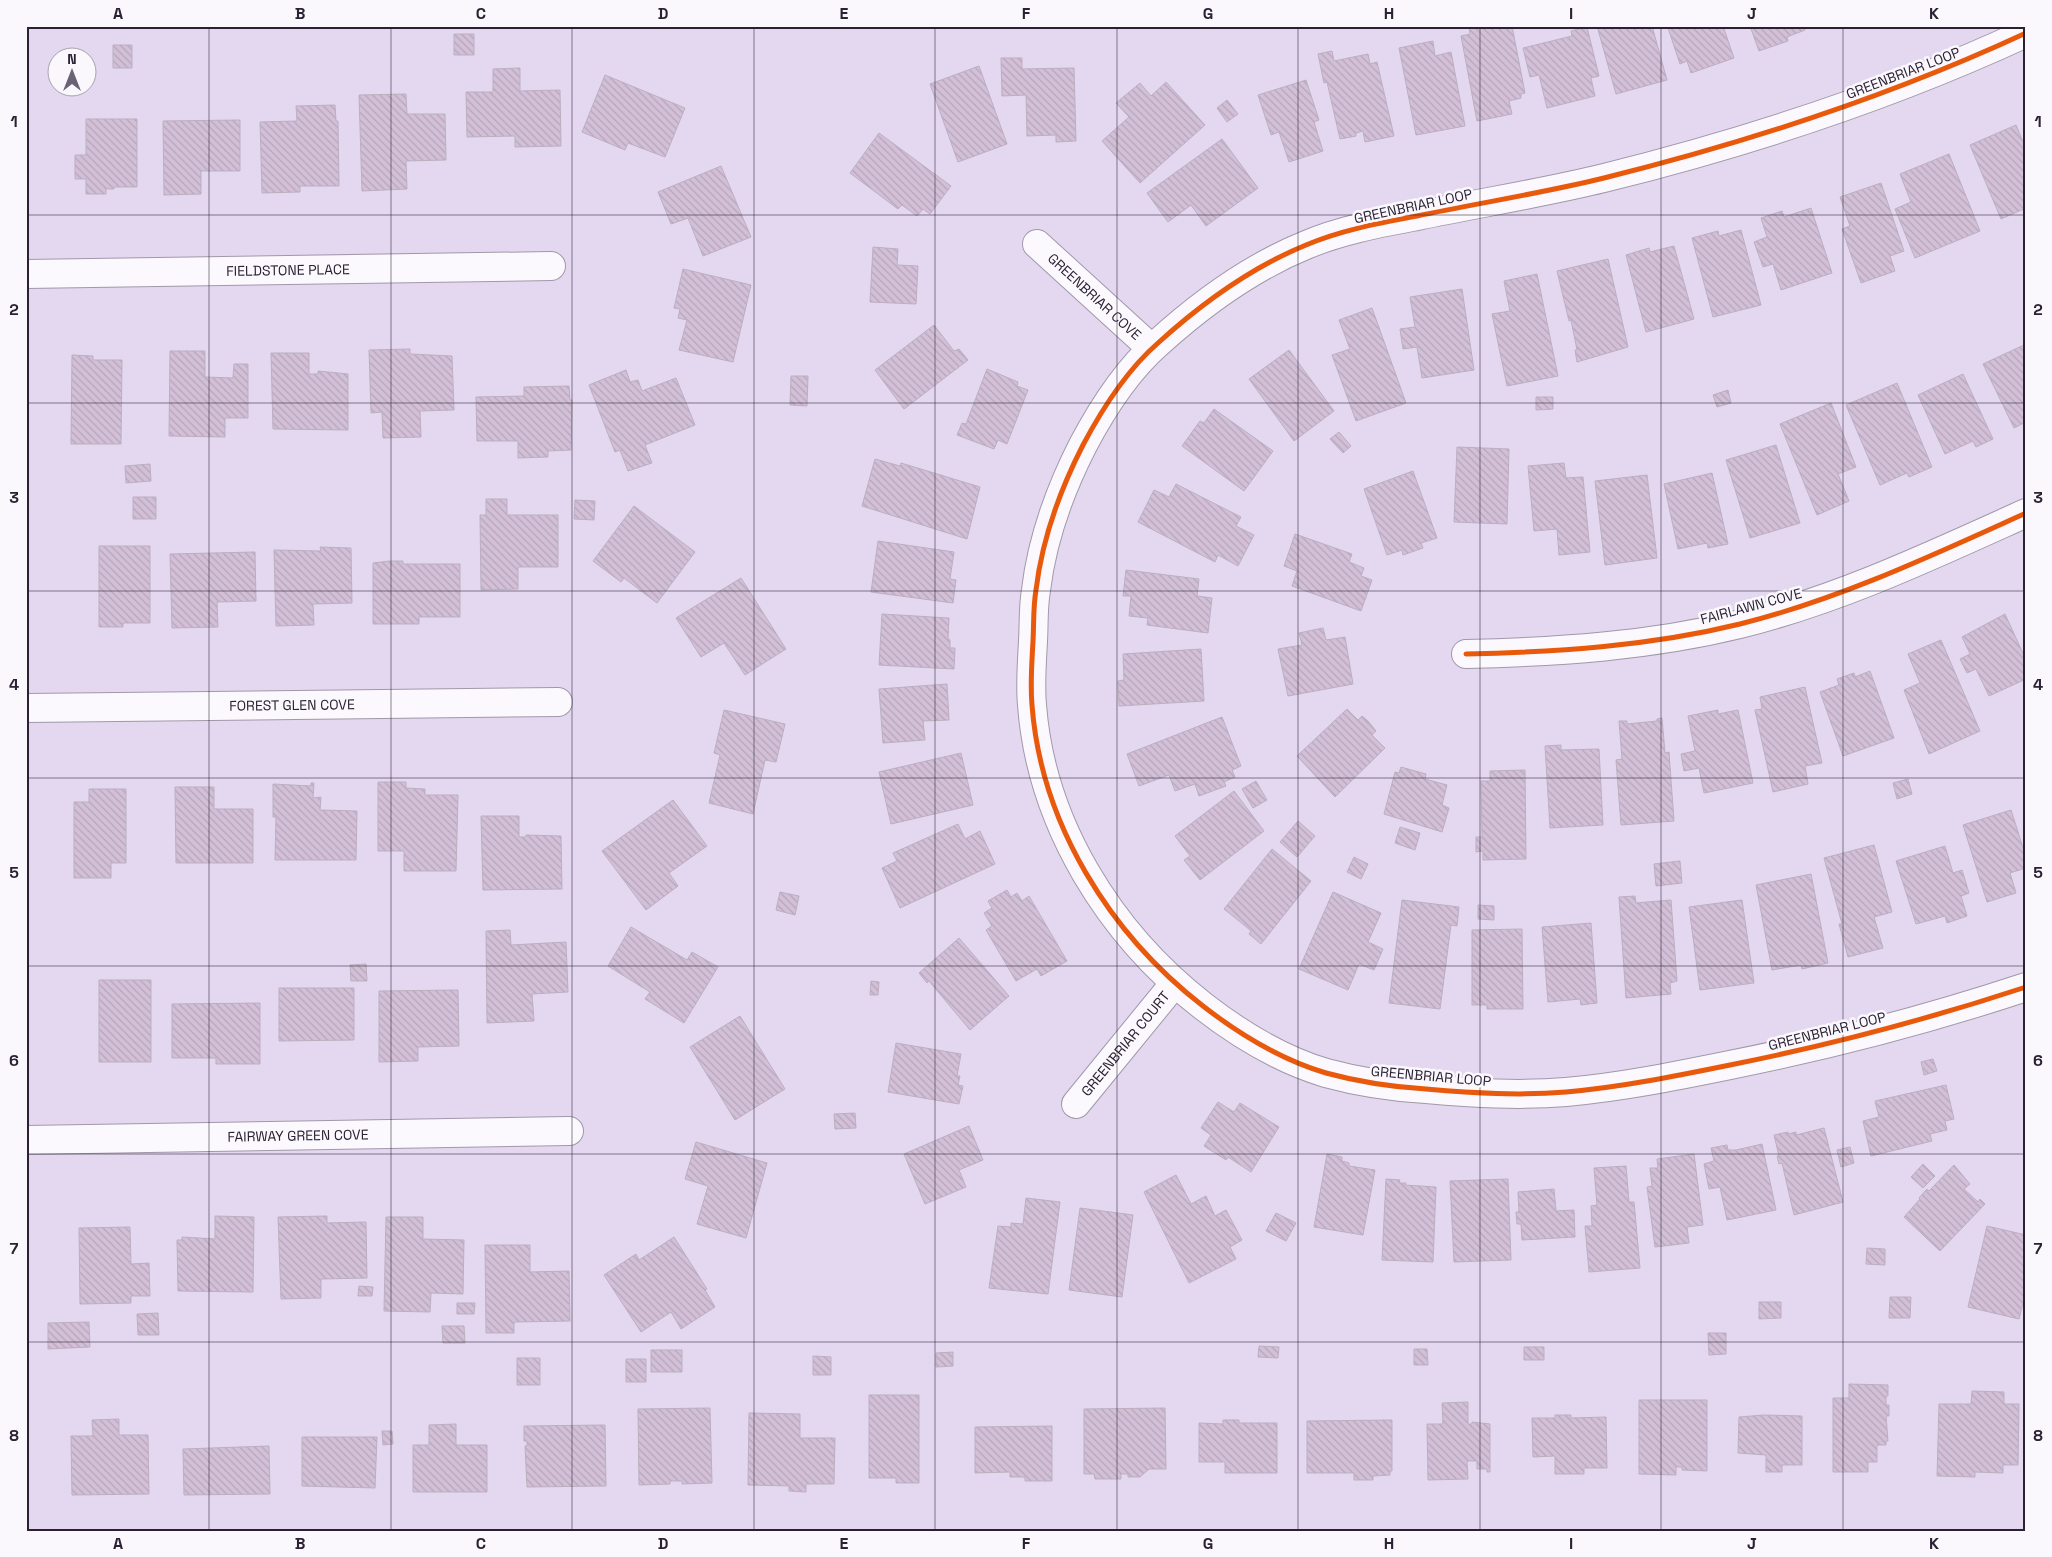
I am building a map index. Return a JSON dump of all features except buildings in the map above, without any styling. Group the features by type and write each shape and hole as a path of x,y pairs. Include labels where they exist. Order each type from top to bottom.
{"street":[{"name":"GREENBRIAR LOOP","path":"2026,33 1952,68 1748,140 1598,180 1361,227 1305,245 1253,272 1203,305 1151,348 1094,424 1067,476 1051,520 1036,589 1032,701 1043,769 1062,829 1096,890 1127,932 1174,984 1218,1018 1270,1050 1299,1064 1327,1074 1387,1086 1476,1093 1562,1092 1658,1079 1791,1053 1961,1009 2026,987"},
{"name":"GREENBRIAR COVE","path":"1037,244 1151,348"},
{"name":"FIELDSTONE PLACE","path":"26,274 551,266"},
{"name":"FAIRLAWN COVE","path":"1466,654 1567,650 1650,640 1740,624 1828,597 1906,567 2026,513"},
{"name":"FOREST GLEN COVE","path":"26,708 558,702"},
{"name":"GREENBRIAR COURT","path":"1076,1104 1174,984"},
{"name":"FAIRWAY GREEN COVE","path":"26,1140 569,1131"}],"cycle path":[{"path":"2026,33 1975,56 1871,97 1765,133 1658,164 1581,183 1347,231 1306,245 1247,275 1174,328 1136,365 1107,404 1083,445 1060,497 1047,534 1034,603 1031,673 1032,705 1038,749 1049,792 1066,834 1086,873 1110,910 1138,945 1169,977 1203,1006 1262,1045 1310,1068 1351,1079 1388,1085 1461,1092 1531,1094 1587,1090 1669,1077 1805,1049 1916,1020 2026,987"},
{"path":"1466,654 1535,652 1638,643 1706,632 1740,624 1777,614 1850,589 1921,560 2026,513"}]}
